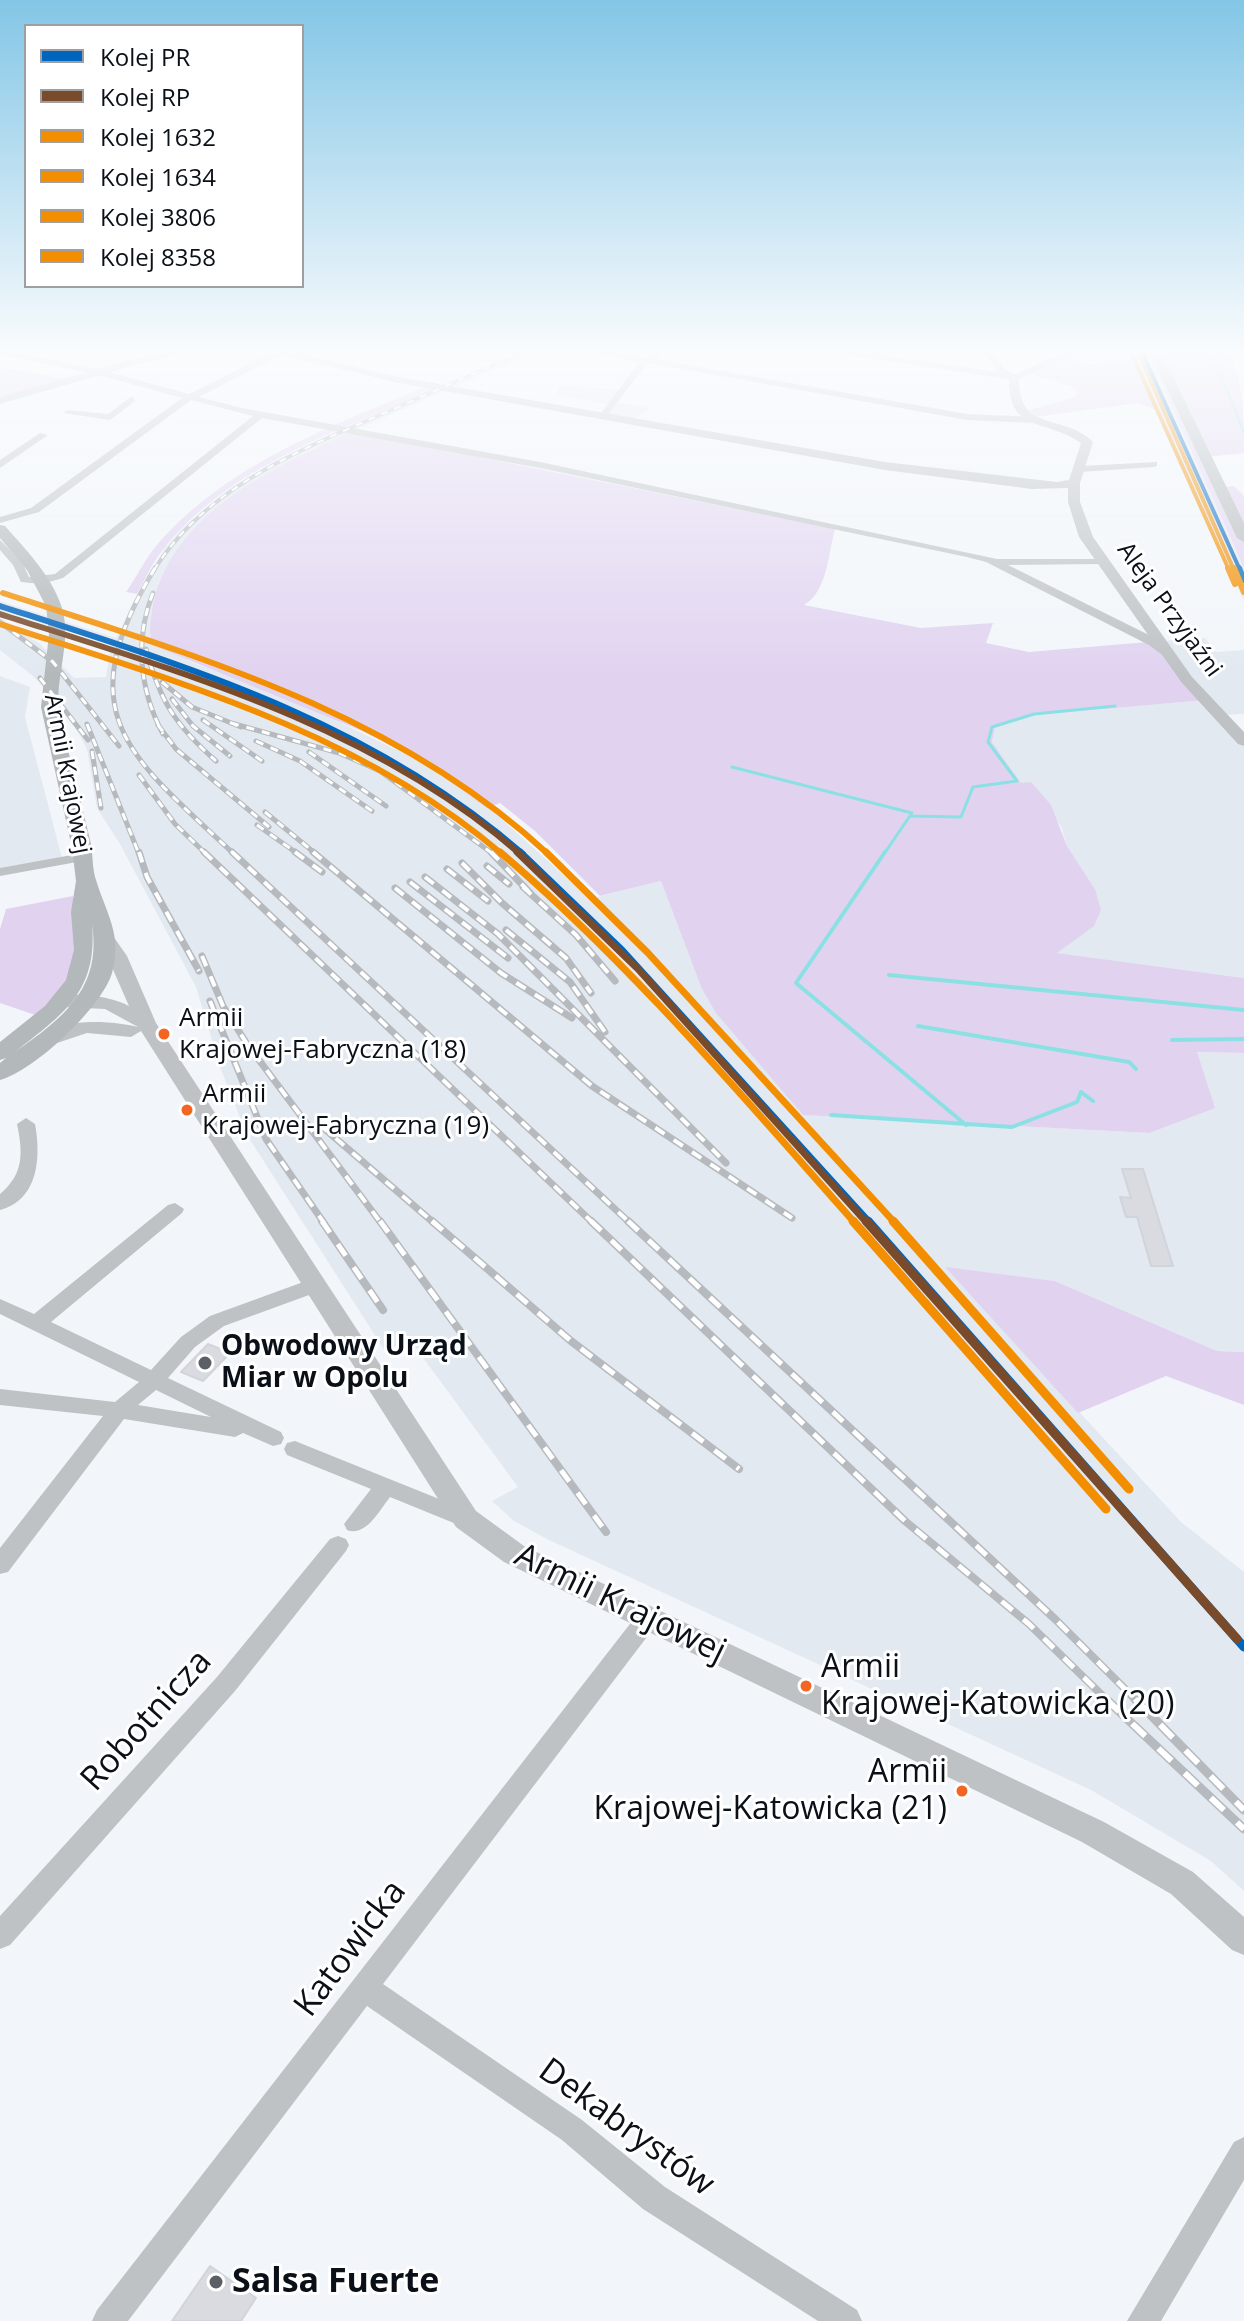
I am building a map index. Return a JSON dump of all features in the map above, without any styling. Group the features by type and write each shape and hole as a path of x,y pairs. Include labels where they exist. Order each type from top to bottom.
{"main road":[{"path":"1206,458 1244,538"},
{"name":"Armii Krajowej","path":"0,529 38,575 49,593 56,620 48,699 86,881"},
{"path":"0,1073 44,1041 104,971 106,940 95,895 86,881"},
{"path":"78,1003 76,981 82,962 82,899 86,881"},
{"path":"0,1053 44,1020 78,1003"}],"street":[{"path":"0,520 35,510 106,458"},
{"path":"0,543 18,564 25,580 42,581 59,576 206,458"},
{"path":"497,458 990,560 1055,563 1103,561"},
{"path":"842,458 1013,483 1051,486 1074,483"},
{"name":"Aleja Przyjaźni","path":"1083,458 1074,483 1074,502 1086,537 1187,680 1244,741"},
{"path":"1080,469 1154,464"},
{"path":"1013,483 1074,502"},
{"path":"990,560 1153,642 1169,654"},
{"path":"0,872 83,857"},
{"path":"44,1041 86,1026 138,1027 117,956 106,940"},
{"name":"Armii Krajowej","path":"78,1003 138,1027 174,1071 466,1519 514,1554 1105,1838 1182,1883 1244,1939"},
{"path":"0,1204 27,1179 33,1153 26,1124"},
{"path":"37,1323 175,1209"},
{"path":"0,1565 119,1410 152,1382 188,1342 217,1321 313,1286"},
{"path":"0,1306 269,1437 119,1410 0,1397"},
{"path":"295,1449 466,1519"},
{"path":"355,1524 385,1488"},
{"name":"Robotnicza","path":"0,1936 226,1684 338,1545"},
{"name":"Katowicka","path":"108,2321 648,1618"},
{"name":"Dekabrystów","path":"366,1989 572,2130 654,2198 846,2321"},
{"path":"1143,2321 1244,2152"}],"shaded area":[{"path":"268,458 280,458 219,496 189,521 162,551 137,594 126,592 156,546 183,518"},
{"path":"281,458 297,458 185,540 159,583 151,613 150,637 191,662 291,699 426,764 496,814 590,899 661,881 701,987 803,1115 1149,1133 1196,1052 1244,1053 1244,1352 1217,1351 1055,1281 946,1268 1181,1522 1244,1572 1244,1891 1211,1861 1091,1790 549,1540 514,1521 492,1501 518,1487 410,1340 385,1351 247,1135 220,1067 196,987 120,844 97,808 87,749 81,737 57,702 33,676 0,650 0,618 40,644 74,678 106,677 111,645 13,613 0,617 0,601 116,638 164,549 184,526 228,490"},
{"path":"487,458 835,529 822,582 812,599 804,605 921,628 993,623 986,643 1029,652 1160,641 1206,700 1036,715 995,728 992,742 1021,783 1031,782 1051,805 1067,846 1095,889 1101,910 1094,926 1057,953 1244,978 1244,1053 1197,1052 1215,1108 1149,1133 803,1115 716,1013 701,987 661,881 600,896 535,831 500,803 487,808 426,764 362,731 152,645 150,620 155,596 168,565 186,538 234,494 293,459"},
{"path":"1180,458 1195,458 1244,568 1244,602"},
{"path":"1195,458 1206,458 1221,487 1234,486 1244,496 1244,568"},
{"path":"1205,638 1216,652 1244,650 1244,714 1221,715 1244,741 1244,978 1056,953 1095,889 1067,846 1061,826 1021,783 992,742 995,728 1036,715 1205,700 1160,641"},
{"path":"0,676 30,687 25,717 62,858 0,868"},
{"path":"73,896 76,952 68,980 38,1016 0,1003 0,929 6,909"},
{"path":"945,1267 1055,1281 1217,1351 1244,1352 1244,1405 1166,1376 1078,1413"}],"building":[{"path":"1122,1169 1143,1169 1173,1266 1151,1266 1137,1217 1126,1217 1120,1197 1131,1198"},
{"name":"Obwodowy Urząd Miar w Opolu","path":"208,1344 230,1353 203,1381 181,1372"},
{"name":"Salsa Fuerte","path":"210,2266 256,2298 241,2321 172,2321"}],"waterway":[{"path":"911,816 961,817 973,787 1017,781 988,742 992,727 1034,714 1115,706"},
{"path":"732,767 912,813 884,854"},
{"path":"885,852 796,983 965,1124"},
{"path":"889,975 1244,1010"},
{"path":"918,1026 1129,1062 1136,1069"},
{"path":"1172,1040 1244,1039"},
{"path":"965,1124 1012,1127 1077,1102 1081,1092 1093,1101"},
{"path":"831,1115 965,1124"}],"railway":[{"path":"154,570 175,541 199,516 226,494 285,458"},
{"path":"155,568 129,618 115,660 113,697 122,729 139,758 165,788 234,854"},
{"path":"153,593 143,629 142,665 149,700 160,727"},
{"path":"0,622 53,662 119,746"},
{"path":"146,649 163,698 171,711 190,736 216,761"},
{"path":"40,678 88,740"},
{"path":"162,682 192,707 232,723"},
{"path":"172,699 193,726 230,756"},
{"path":"203,720 262,761"},
{"path":"232,723 339,753 380,771 493,854"},
{"path":"232,723 241,727"},
{"path":"87,724 139,854"},
{"path":"160,727 176,749 269,827"},
{"path":"160,727 163,734"},
{"path":"256,741 300,761 372,811"},
{"path":"92,751 101,808"},
{"path":"309,752 386,806"},
{"path":"139,775 175,824 206,854"},
{"path":"265,812 316,854"},
{"path":"257,825 298,854"},
{"path":"139,852 147,877 199,971"},
{"path":"204,852 593,1223"},
{"path":"232,852 630,1223"},
{"path":"295,852 322,872"},
{"path":"313,852 592,1086 792,1218"},
{"path":"493,854 532,895"},
{"path":"462,863 502,903 566,958 591,993"},
{"path":"487,866 509,884"},
{"path":"447,869 488,901"},
{"path":"425,877 498,934 726,1163"},
{"path":"410,882 508,958"},
{"path":"523,887 576,935 615,981"},
{"path":"395,888 501,973 572,1018"},
{"path":"506,930 570,982 605,1032"},
{"path":"202,956 223,1006 247,1044 381,1223"},
{"path":"210,1001 266,1139 324,1223"},
{"path":"319,1124 434,1223"},
{"path":"322,1221 383,1310"},
{"path":"380,1221 606,1532"},
{"path":"432,1221 571,1341 739,1469"},
{"path":"591,1221 905,1521 1029,1624 1108,1701"},
{"path":"628,1221 1056,1620 1135,1699"},
{"path":"1106,1699 1244,1829"},
{"path":"1135,1699 1244,1810"}],"rail line":[{"name":"8358","path":"1179,458 1235,584"},
{"name":"3806","path":"1185,458 1244,592"},
{"name":"PR","path":"1190,458 1244,580"},
{"name":"1632","path":"3,593 164,645 322,706 422,758 503,815 578,882 769,1083 1129,1489"},
{"name":"PR","path":"0,606 157,657 311,718 409,769 499,834 542,871 622,950 864,1217 1244,1647"},
{"name":"RP","path":"0,614 162,667 320,728 420,781 513,848 638,969 1237,1639"},
{"name":"1634","path":"0,624 207,692 308,733 405,783 485,840 559,905 695,1047 1106,1509"}],"place":[{"name":"Armii Krajowej-Fabryczna (18)","path":"164,1034"},
{"name":"Armii Krajowej-Fabryczna (19)","path":"187,1110"},
{"name":"Obwodowy Urząd Miar w Opolu","path":"205,1363"},
{"name":"Armii Krajowej-Katowicka (20)","path":"806,1686"},
{"name":"Armii Krajowej-Katowicka (21)","path":"962,1791"},
{"name":"Salsa Fuerte","path":"216,2282"}]}
